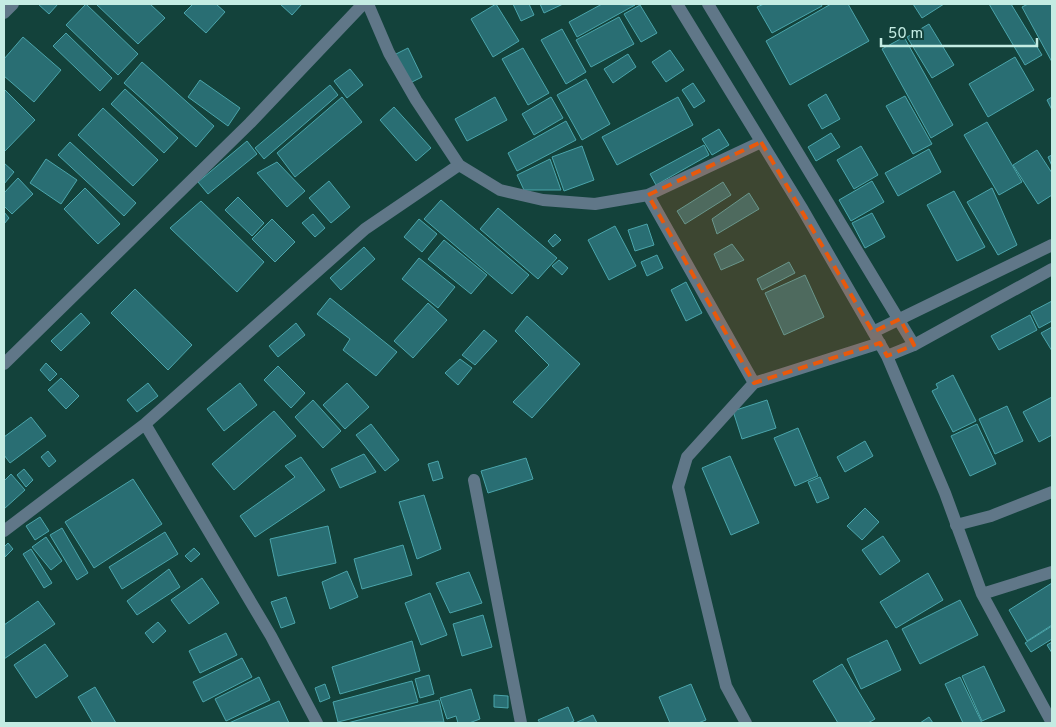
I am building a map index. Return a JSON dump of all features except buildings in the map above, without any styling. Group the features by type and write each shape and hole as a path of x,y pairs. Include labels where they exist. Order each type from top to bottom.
{"street":[{"path":"4,13 13,4"},
{"path":"4,364 250,123 363,4"},
{"path":"368,4 394,61 416,100 459,165 500,190 543,200 595,204 648,195 761,142"},
{"path":"678,4 804,210 887,356 982,594 1052,723"},
{"path":"708,4 914,344"},
{"path":"4,531 145,424 365,229 459,165"},
{"path":"648,195 754,383"},
{"path":"746,723 726,686 678,487 687,457 754,383 877,338 900,319 1052,245"},
{"path":"887,356 914,344 1052,269"},
{"path":"145,424 271,636 317,723"},
{"path":"474,480 521,723"},
{"path":"956,525 991,516 1052,492"},
{"path":"982,594 1052,572"}],"highlighted area":[{"path":"761,142 873,332 900,319 914,345 887,356 880,343 754,383 648,195"}]}
